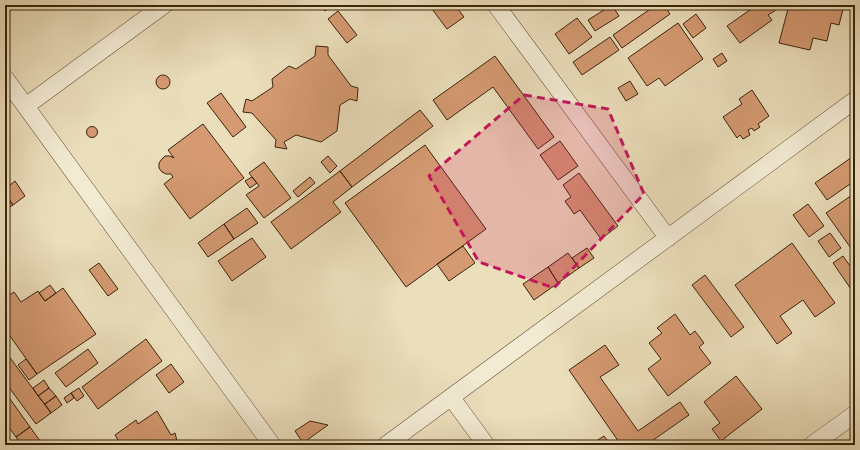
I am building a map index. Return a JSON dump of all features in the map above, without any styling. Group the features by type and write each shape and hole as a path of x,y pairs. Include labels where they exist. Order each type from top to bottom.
{"street":[{"path":"26,106 164,5"},
{"path":"496,5 668,238"},
{"path":"5,78 272,445"},
{"path":"386,445 855,100"},
{"path":"451,397 486,445"},
{"path":"812,445 855,414"}],"highlighted area":[{"path":"524,95 608,109 644,194 554,288 479,262 429,176"}],"building":[{"path":"321,5 333,5 325,11"},
{"path":"429,5 455,5 464,17 447,29"},
{"path":"612,5 619,16 595,31 588,20"},
{"path":"656,5 664,5 670,14 622,48 613,35"},
{"path":"757,5 782,6 768,15 772,20 740,43 727,26"},
{"path":"789,5 844,5 839,25 831,23 827,41 813,38 810,50 779,43"},
{"path":"338,11 357,35 347,43 328,19"},
{"path":"696,14 706,28 693,38 683,24"},
{"path":"577,18 592,37 569,54 555,34"},
{"path":"678,23 703,59 665,86 659,78 647,86 628,58"},
{"path":"610,37 619,50 582,75 573,62"},
{"path":"316,46 328,47 328,55 351,86 358,88 357,101 350,99 340,105 337,131 321,142 296,135 284,142 287,149 275,147 276,140 252,113 243,112 246,99 252,101 273,87 272,79 289,66 296,69 315,56"},
{"path":"722,53 727,61 718,67 713,59"},
{"path":"495,56 554,137 538,149 493,87 447,120 433,100"},
{"path":"163,75 168,77 170,82 168,87 163,89 158,87 156,82 158,77"},
{"path":"630,81 638,94 626,101 618,88"},
{"path":"752,90 769,116 758,124 760,127 754,131 752,128 748,130 750,135 743,139 740,135 737,138 723,117 742,104 739,99"},
{"path":"221,93 246,127 233,137 207,103"},
{"path":"420,110 433,126 352,187 340,171"},
{"path":"203,124 244,178 190,219 164,184 173,177 171,174 162,172 159,168 159,163 165,156 174,158 168,150"},
{"path":"92,126 96,128 98,132 96,136 92,138 88,136 86,132 88,128"},
{"path":"560,141 578,166 558,180 540,155"},
{"path":"425,145 486,229 406,287 345,203"},
{"path":"855,155 855,185 853,182 827,200 815,183"},
{"path":"328,156 337,166 330,173 321,162"},
{"path":"264,162 291,198 264,218 246,195 259,186 249,173"},
{"path":"340,171 352,187 333,202 341,212 291,249 271,222"},
{"path":"579,173 618,226 601,239 580,210 574,214 565,201 571,197 563,185"},
{"path":"252,177 257,183 250,188 245,181"},
{"path":"310,177 315,183 298,197 293,191"},
{"path":"15,181 25,196 13,205 5,194 5,189"},
{"path":"855,193 855,254 826,213"},
{"path":"5,194 13,205 5,210"},
{"path":"808,204 824,226 809,237 793,215"},
{"path":"247,208 258,223 234,239 224,224"},
{"path":"224,224 234,239 208,257 198,243"},
{"path":"830,233 841,248 829,257 818,241"},
{"path":"252,238 266,257 232,281 218,261"},
{"path":"792,243 835,303 815,317 803,300 780,316 792,333 777,344 735,285"},
{"path":"463,246 475,263 449,281 437,264"},
{"path":"587,248 594,258 579,268 572,258"},
{"path":"568,253 579,268 558,283 548,267"},
{"path":"843,256 855,273 855,295 833,263"},
{"path":"99,263 118,289 108,296 89,270"},
{"path":"548,267 558,283 534,300 523,284"},
{"path":"705,275 744,327 731,337 692,285"},
{"path":"50,285 56,293 45,301 39,293"},
{"path":"63,288 96,334 37,374 5,329 5,298 14,292 21,302 38,291 45,301"},
{"path":"675,314 690,335 695,331 704,343 699,347 711,363 668,396 648,369 661,359 649,343 662,333 657,328"},
{"path":"146,339 162,361 98,409 82,387"},
{"path":"605,345 619,365 600,377 638,431 680,402 689,415 649,443 651,445 621,445 569,370"},
{"path":"88,349 98,363 66,387 55,373"},
{"path":"5,351 51,413 36,424 5,382"},
{"path":"26,359 37,374 29,380 18,365"},
{"path":"171,364 184,382 169,393 156,375"},
{"path":"736,376 762,409 721,441 712,429 720,423 704,402"},
{"path":"44,380 49,388 38,396 33,388"},
{"path":"49,388 56,396 45,404 38,396"},
{"path":"79,388 84,396 77,401 71,393"},
{"path":"5,392 30,427 16,437 5,422"},
{"path":"71,393 74,398 67,403 64,398"},
{"path":"56,396 62,405 51,413 45,404"},
{"path":"157,411 171,435 175,433 178,445 110,445 118,440 115,435 136,420 138,424"},
{"path":"310,421 328,425 303,443 295,431"},
{"path":"30,427 43,445 21,445 16,437"},
{"path":"604,436 611,445 590,445"}]}
